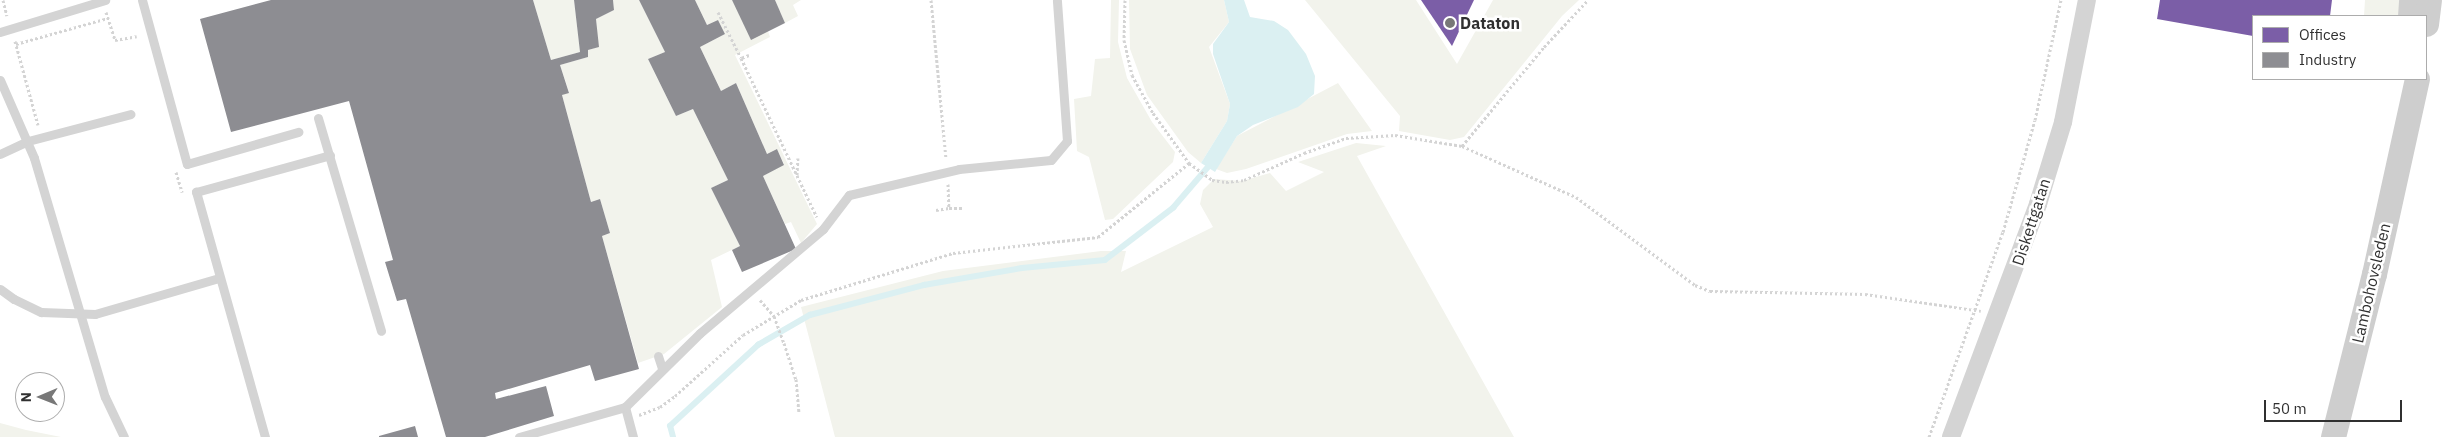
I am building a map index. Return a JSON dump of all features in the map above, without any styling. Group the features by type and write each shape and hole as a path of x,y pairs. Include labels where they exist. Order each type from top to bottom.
{"main road":[{"path":"2410,15 2411,0"},
{"path":"2427,16 2429,0"},
{"name":"Lambohovsleden","path":"2395,177 2405,80"},
{"name":"Lambohovsleden","path":"2333,437 2395,177 2416,80"},
{"name":"Lambohovsleden","path":"2325,437 2346,388"}],"street":[{"name":"Diskettgatan","path":"1951,437 1998,316 2063,122 2086,0"}],"lane":[{"path":"0,32 104,0"},
{"path":"142,0 187,164 298,132"},
{"path":"519,437 625,407 662,368 751,289 823,229 849,195 947,171 1051,160 1067,141 1056,0"},
{"path":"0,80 28,142 105,397 124,437"},
{"path":"0,154 28,142 131,114"},
{"path":"318,118 382,331"},
{"path":"265,437 196,192 330,155"},
{"path":"0,288 41,312 95,314 219,278"},
{"path":"658,356 662,368"},
{"path":"625,407 633,437"}],"path":[{"path":"104,0 115,40 136,35 139,44"},
{"path":"931,0 949,208"},
{"path":"1125,0 1124,40 1132,75 1153,113 1189,163 1205,176 1219,181 1244,180 1304,153 1346,138 1395,135 1462,146 1576,198 1695,285 1710,291 1864,294 1975,309 1998,316"},
{"path":"1462,146 1544,46 1588,0"},
{"path":"1929,437 2003,232 2035,120 2061,0"},
{"path":"718,12 823,229"},
{"path":"16,44 108,18"},
{"path":"741,58 748,55"},
{"path":"797,175 798,158"},
{"path":"628,418 660,407 743,335 801,300 954,253 1098,237 1189,163"},
{"path":"174,166 182,194"},
{"path":"936,210 962,208"},
{"path":"751,289 774,316 796,378 799,413"}],"shaded area":[{"path":"533,0 574,0 580,52 551,60"},
{"path":"613,0 639,0 665,52 648,59 676,116 693,109 728,180 711,188 740,246 711,260 722,307 664,354 638,363 602,236 610,233 600,199 591,202 562,95 569,92 560,65 588,57 588,50 598,47 596,19 614,10"},
{"path":"695,0 732,0 768,31 770,37 735,55 817,224 801,243 791,222 785,224 763,176 784,164 777,149 767,154 736,83 721,91 700,47 725,34 718,20 707,25"},
{"path":"775,0 801,0 793,5 798,16 785,23"},
{"path":"1111,0 1119,0 1118,42 1127,78 1152,122 1175,152 1173,162 1113,219 1105,220 1089,157 1077,151 1074,99 1091,96 1095,59 1110,58"},
{"path":"1129,0 1224,0 1229,22 1209,47 1230,104 1227,121 1201,163 1188,152 1147,95 1130,49"},
{"path":"1224,0 1244,0 1250,17 1274,21 1288,30 1306,54 1315,76 1314,94 1298,107 1253,125 1237,136 1215,172 1201,163 1227,121 1230,104 1213,54 1213,44 1229,22"},
{"path":"1305,0 1416,0 1457,64 1493,0 1579,0 1562,16 1464,137 1450,140 1399,131 1400,116"},
{"path":"2365,0 2402,0 2401,15 2364,15"},
{"path":"1338,83 1372,131 1347,134 1246,169 1227,173 1216,169 1237,136"},
{"path":"1356,143 1386,146 1357,156 1514,437 835,437 801,307 943,271 1101,251 1126,251 1121,272 1213,227 1200,204 1203,190 1214,179 1242,181 1270,173 1286,191 1324,172 1298,162"},
{"path":"0,423 26,430 61,437 0,437"}],"building: Offices":[{"name":"Dataton","path":"1421,0 1474,0 1452,46"},
{"path":"2160,0 2332,0 2330,15 2252,15 2252,36 2157,19"}],"building: Industry":[{"path":"271,0 533,0 551,60 580,52 574,0 613,0 614,10 596,19 599,47 588,50 588,57 560,65 569,93 562,95 591,202 600,199 610,233 602,236 639,369 595,381 590,365 495,393 496,399 546,386 554,416 485,437 446,437 406,299 397,301 385,262 393,260 349,101 231,132 200,19"},
{"path":"639,0 695,0 707,25 718,20 725,34 700,47 721,91 736,83 767,154 777,149 784,165 763,176 796,249 742,272 732,250 740,246 711,188 728,180 693,109 676,116 648,59 665,52"},
{"path":"732,0 775,0 785,23 751,40"},
{"path":"415,426 418,437 379,437 379,436"}],"waterway":[{"path":"673,437 670,426 758,345 810,315 924,285 1022,268 1105,260 1173,208 1208,167"}],"place":[{"name":"Dataton","path":"1450,23"}]}
